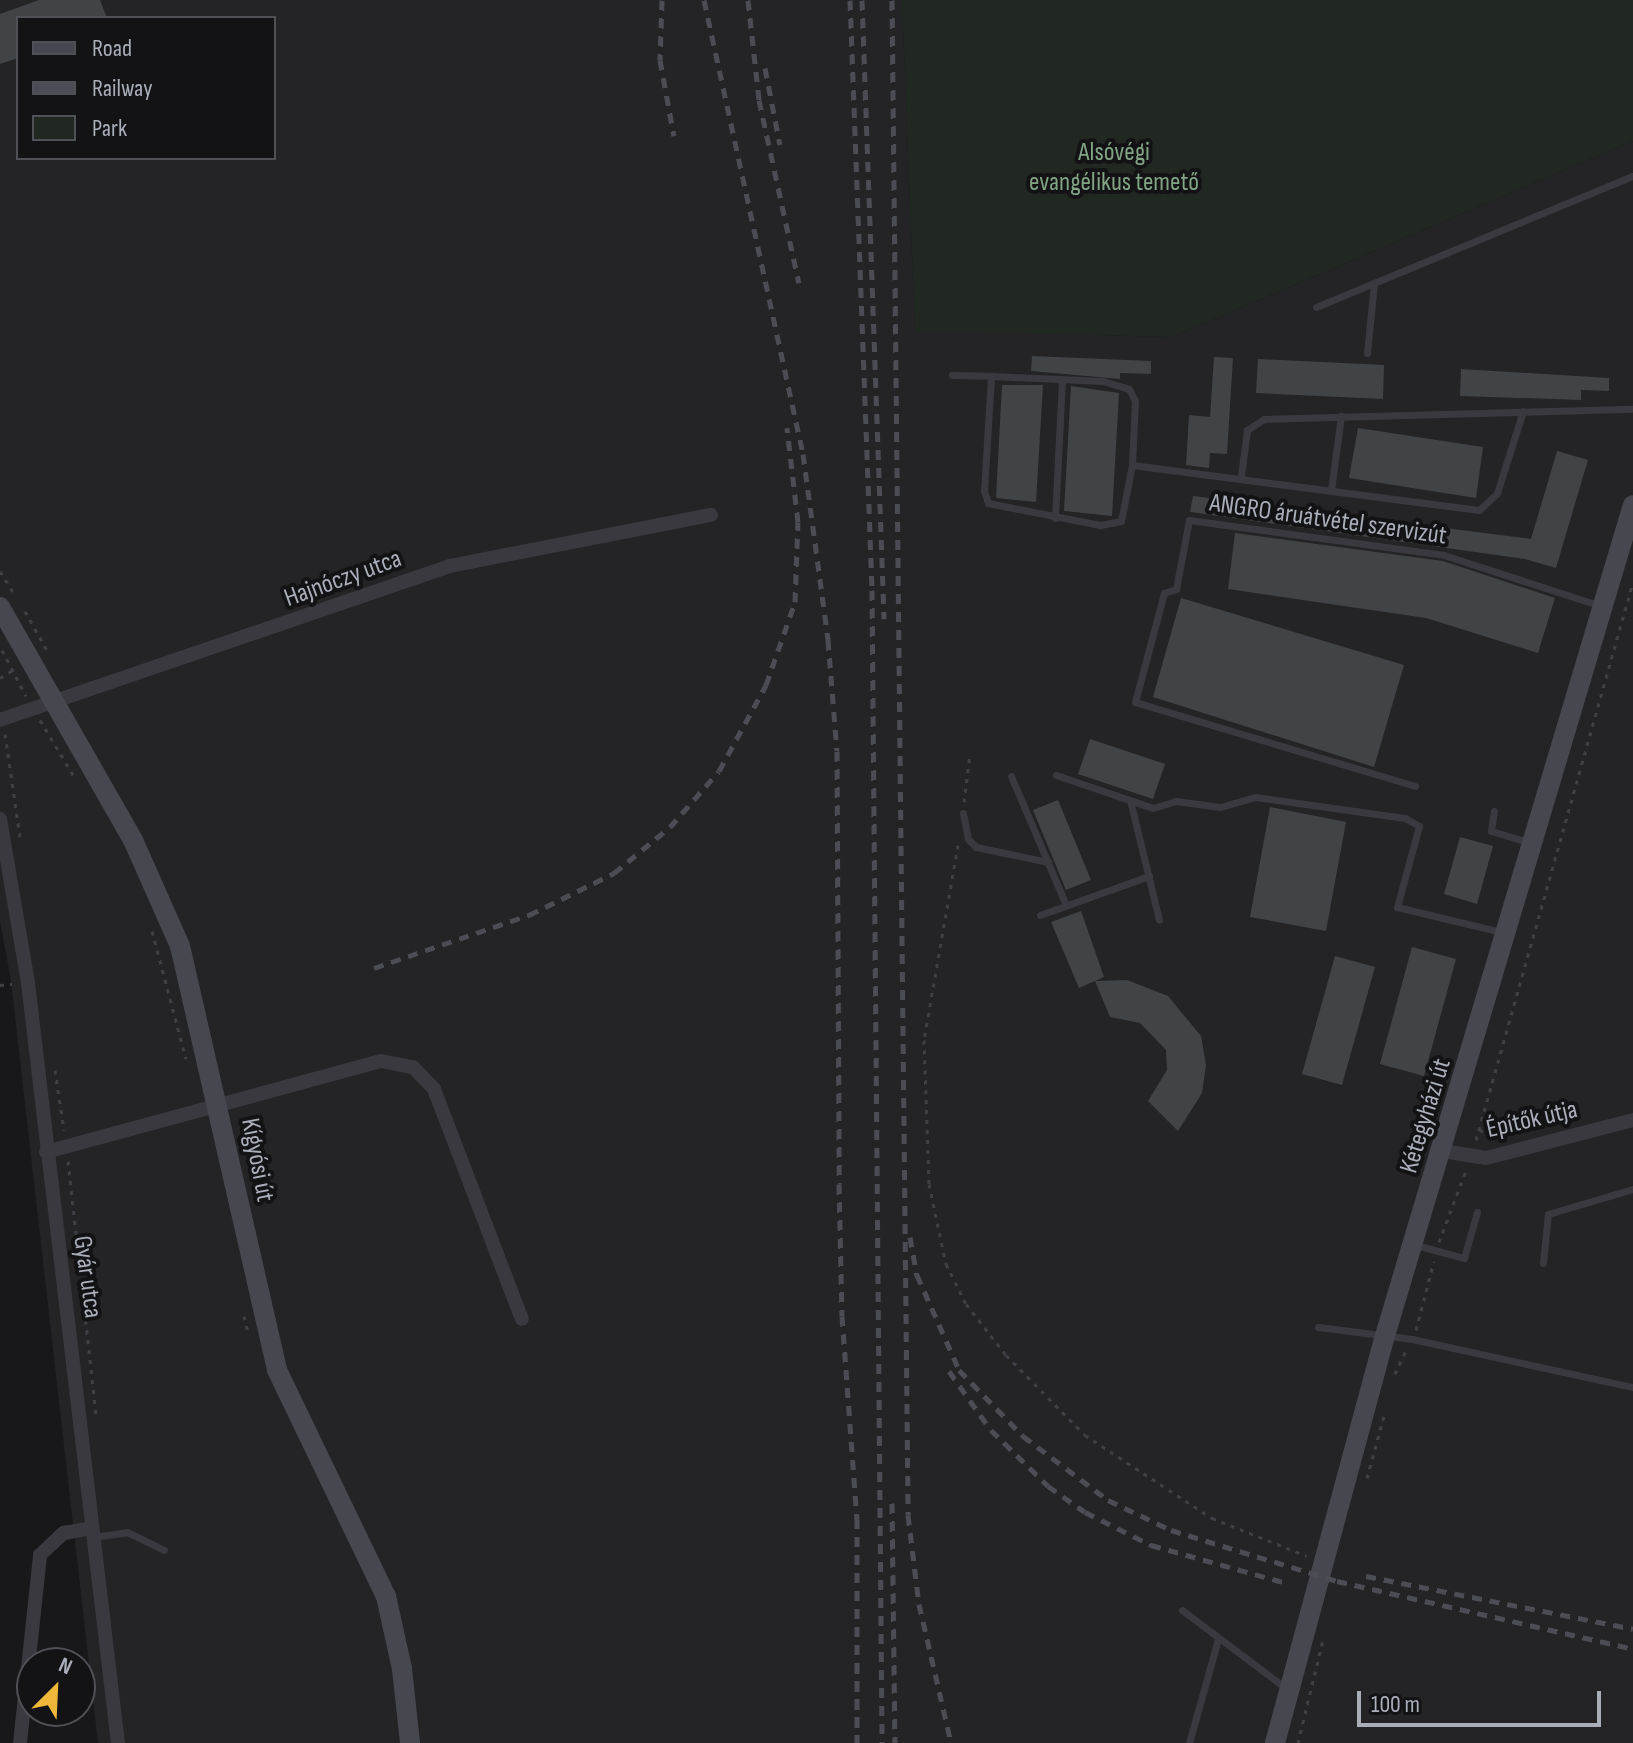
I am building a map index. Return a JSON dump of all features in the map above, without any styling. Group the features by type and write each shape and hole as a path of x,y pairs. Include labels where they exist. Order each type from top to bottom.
{"street":[{"name":"Kétegyházi út","path":"1275,1743 1384,1339 1443,1151 1604,606 1630,530 1633,505"},
{"name":"Hajnóczy utca","path":"0,720 450,566 711,515"},
{"name":"Kígyósi út","path":"0,607 51,702 133,840 180,946 277,1370 358,1529 386,1596 402,1669 410,1743"},
{"name":"Gyár utca","path":"0,819 28,983 118,1743"},
{"path":"46,1152 381,1061 413,1067 434,1089 522,1319"},
{"name":"Építők útja","path":"1443,1151 1486,1158 1633,1120"},
{"path":"20,1743 40,1555 64,1533 92,1533"}],"lane":[{"path":"1316,307 1633,176"},
{"path":"1367,353 1374,283"},
{"path":"952,375 991,376 1103,381 1129,389 1135,401 1132,465 1121,521 1100,525 1055,518 995,507 985,497 991,376"},
{"path":"1055,518 1062,379"},
{"path":"1241,476 1247,430 1256,421 1633,409"},
{"path":"1132,465 1241,476 1479,510 1493,500 1523,411"},
{"path":"1331,490 1341,416"},
{"name":"ANGRO áruátvétel szervizút","path":"1415,786 1135,702 1164,593 1176,589 1189,520 1444,555 1604,606"},
{"path":"1056,775 1153,808 1176,801 1220,807 1255,797 1405,818 1419,826 1397,907 1507,933"},
{"path":"1011,776 1066,905"},
{"path":"1130,800 1159,920"},
{"path":"1494,811 1491,831 1534,844"},
{"path":"963,813 968,839 976,847 1048,862"},
{"path":"1040,915 1149,876"},
{"path":"1543,1263 1548,1214 1633,1189"},
{"path":"1414,1244 1464,1258 1477,1212"},
{"path":"1318,1327 1384,1339 1412,1339 1633,1387"},
{"path":"92,1533 127,1532 164,1550"},
{"path":"1182,1610 1289,1690"},
{"path":"1189,1743 1218,1639"}],"path":[{"path":"963,813 970,754"},
{"path":"958,843 924,1040 929,1184 946,1264 966,1304 1006,1355 1085,1435 1212,1518 1322,1561"}],"shaded area":[{"path":"0,0 902,0 915,330 1172,337 1633,141 1633,1743 98,1743 96,1647 87,1647 11,981 0,921"}],"green space":[{"name":"Alsóvégi evangélikus temető","path":"902,0 1633,0 1633,141 1172,337 915,331"}],"building":[{"path":"39,0 100,0 106,16 16,16 16,59 0,64 0,14"},
{"path":"1032,356 1151,361 1151,374 1120,373 1120,379 1031,371"},
{"path":"1214,357 1233,358 1227,454 1210,453 1209,468 1186,465 1189,415 1210,417"},
{"path":"1258,359 1384,365 1383,399 1256,393"},
{"path":"1461,369 1609,378 1609,391 1581,390 1581,400 1460,396"},
{"path":"1002,385 1043,385 1036,502 996,498"},
{"path":"1071,386 1119,393 1112,516 1064,511"},
{"path":"1358,428 1483,447 1476,498 1349,478"},
{"path":"1557,451 1588,460 1556,568 1525,559 1190,512 1193,496 1531,539"},
{"path":"1235,533 1443,561 1555,598 1538,653 1426,618 1228,589"},
{"path":"1181,598 1404,665 1374,767 1153,697"},
{"path":"1090,739 1165,764 1153,799 1078,774"},
{"path":"1058,800 1091,880 1066,890 1033,810"},
{"path":"1270,807 1346,822 1326,931 1250,917"},
{"path":"1460,837 1493,846 1477,904 1444,894"},
{"path":"1081,911 1104,977 1079,988 1051,922"},
{"path":"1412,947 1456,959 1424,1076 1380,1064"},
{"path":"1335,956 1375,967 1342,1085 1302,1074"},
{"path":"1127,980 1168,996 1201,1036 1206,1065 1202,1093 1178,1131 1148,1101 1167,1070 1166,1050 1140,1023 1110,1017 1095,981"}],"railway":[{"path":"662,0 660,60 674,136"},
{"path":"704,0 803,454 828,640 837,751 839,1184 842,1316 857,1519 857,1743"},
{"path":"748,0 759,100 799,283"},
{"path":"850,0 872,590 882,1743"},
{"path":"862,0 884,619"},
{"path":"892,0 908,1515 919,1604 951,1743"},
{"path":"765,68 780,145"},
{"path":"374,968 529,915 614,873 670,827 719,771 766,685 795,602 798,522 787,428"},
{"path":"910,1237 917,1275 959,1370 1023,1436 1108,1500 1171,1530 1337,1581 1633,1649"},
{"path":"949,1371 991,1430 1048,1486 1085,1512 1151,1545 1286,1583"},
{"path":"892,1503 895,1743"},
{"path":"1366,1576 1633,1629"}]}
